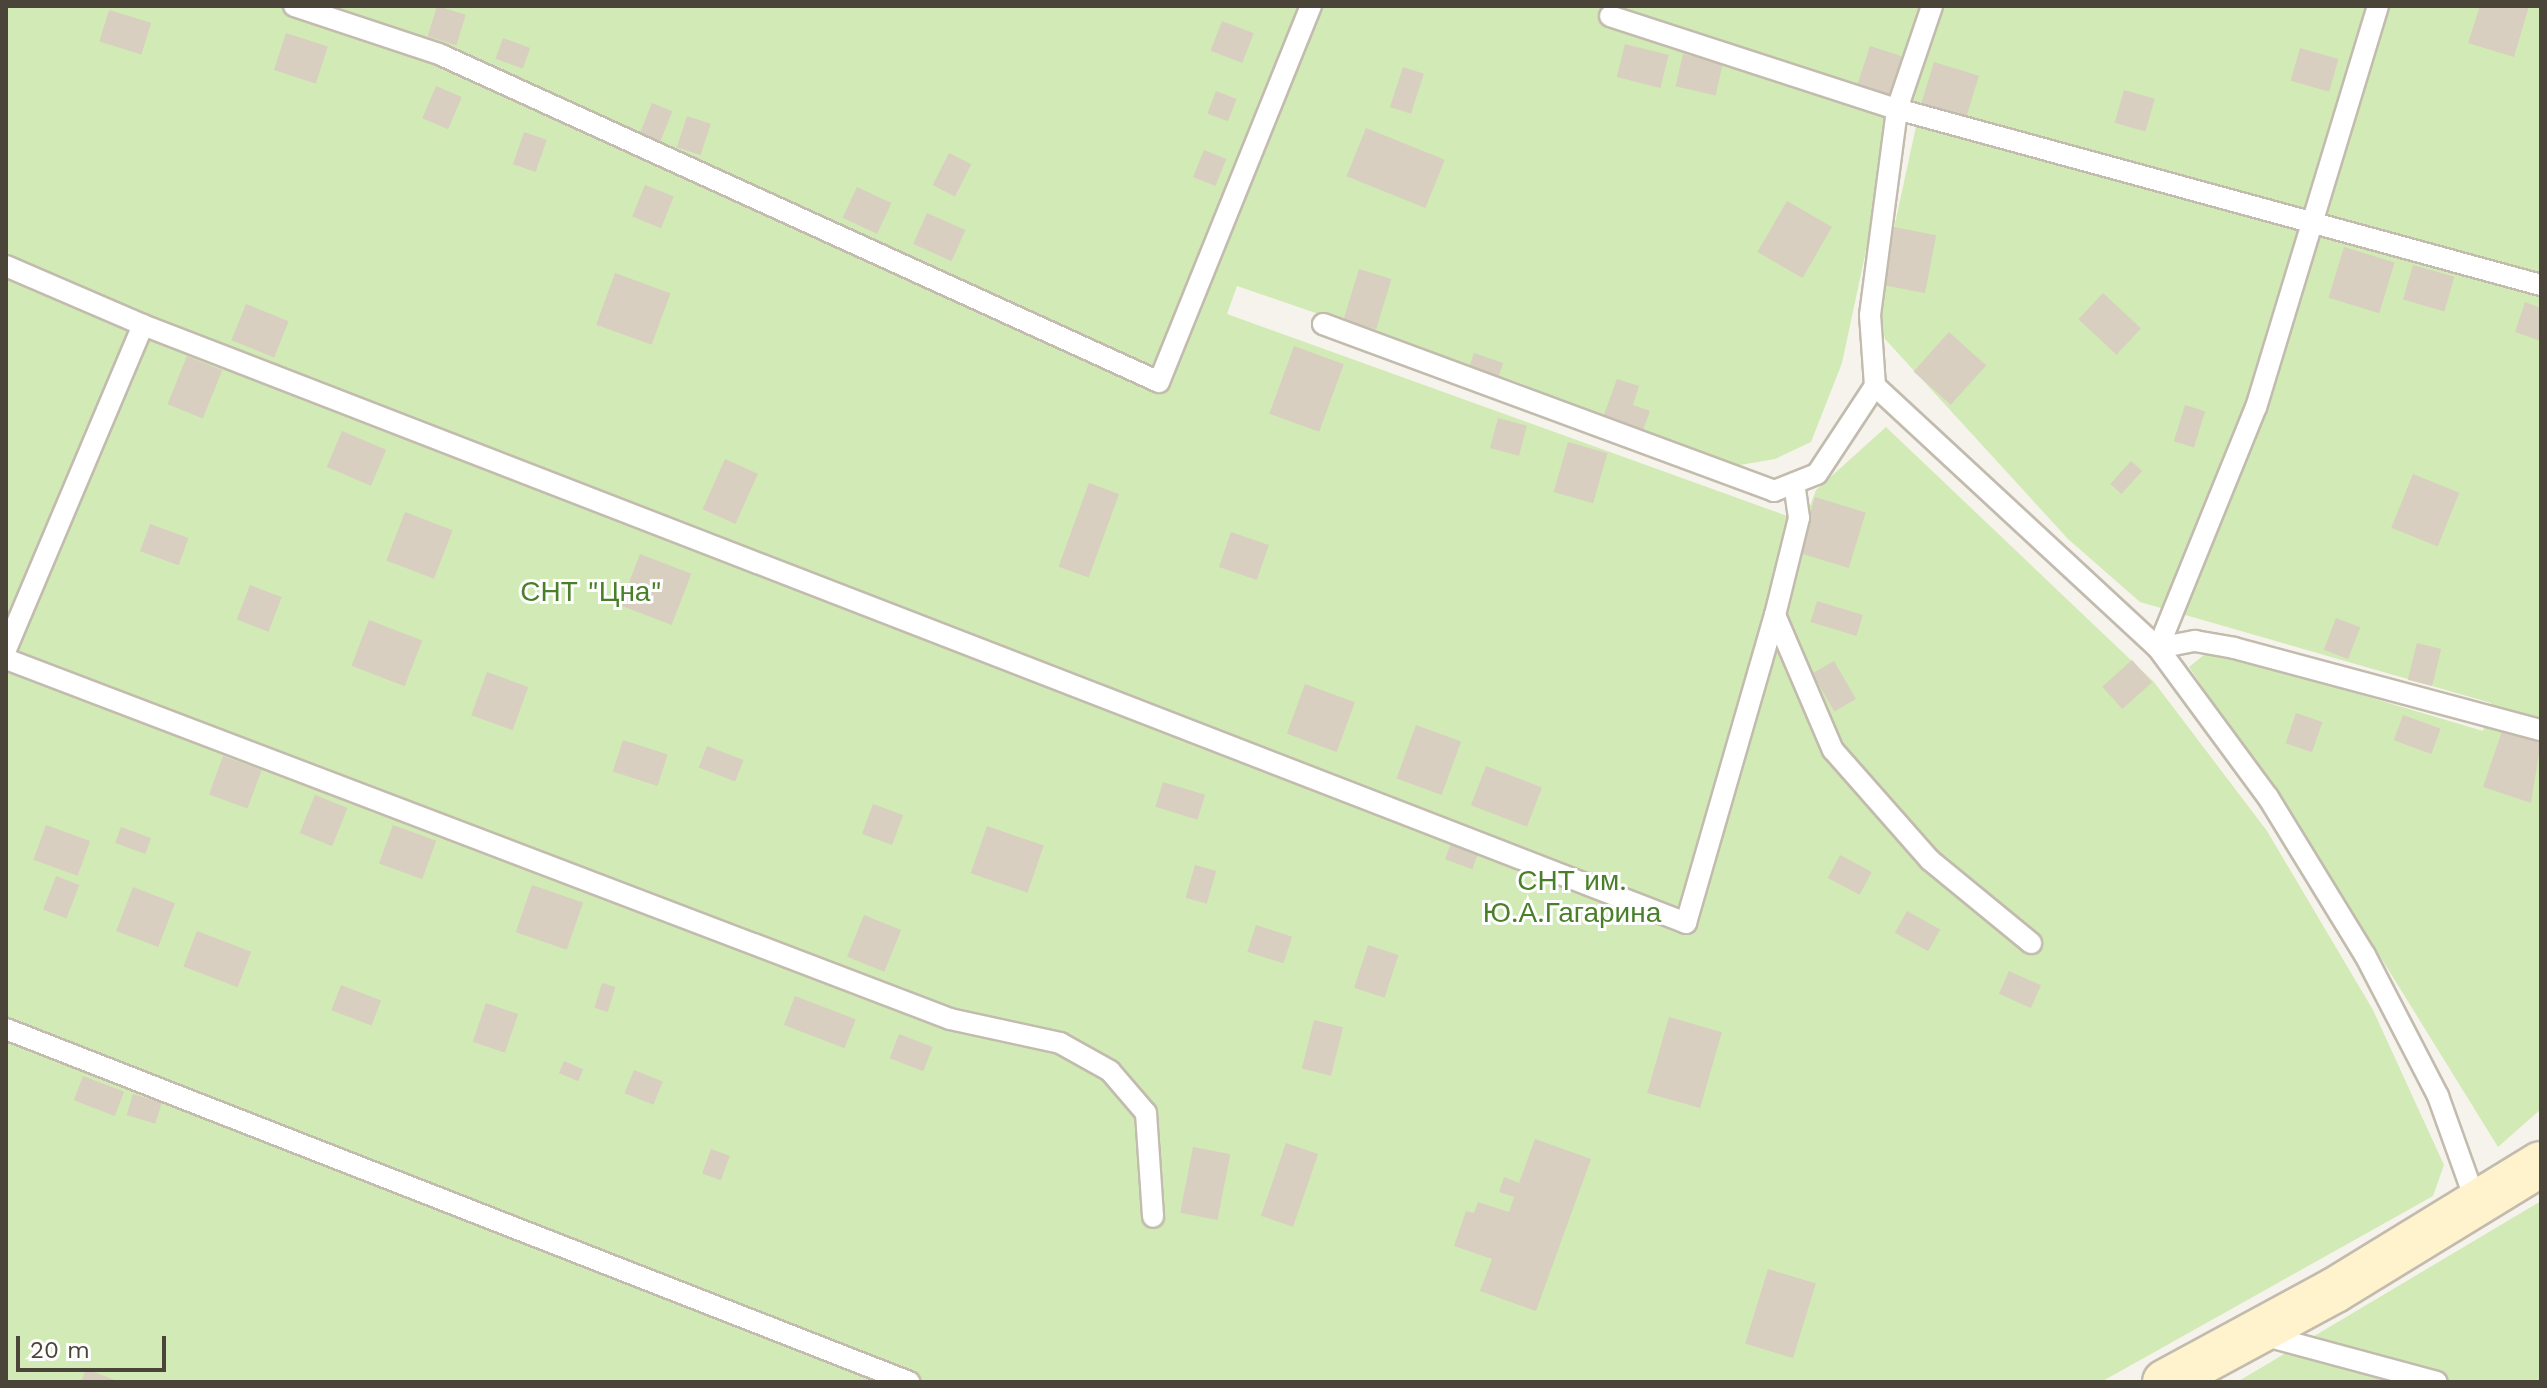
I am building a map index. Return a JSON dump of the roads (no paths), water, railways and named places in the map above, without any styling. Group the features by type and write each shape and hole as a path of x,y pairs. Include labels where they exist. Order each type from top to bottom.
{"street":[{"path":"2165,1382 2477,1205 2541,1164"}],"lane":[{"path":"294,6 439,54 1159,382 1311,6"},
{"path":"1323,324 1774,491 1817,474 1875,386 1870,315 1897,109 1932,6"},
{"path":"2158,648 2256,407 2378,6"},
{"path":"1610,16 1897,109 2315,218 2541,285"},
{"path":"6,266 143,325 1686,923 1775,615 1799,518 1794,483"},
{"path":"6,650 143,325"},
{"path":"1875,386 2158,648 2268,797 2365,955 2438,1096 2477,1205"},
{"path":"1775,615 1833,750 1930,860 2031,943"},
{"path":"2158,648 2195,641 2234,648 2541,730"},
{"path":"6,659 950,1019 1060,1043 1110,1071 1146,1113 1153,1217"},
{"path":"6,1029 909,1382"},
{"path":"2256,1333 2437,1382"}],"park label":[{"name":"СНТ \"Цна\"","path":"591,592"},
{"name":"СНТ им. Ю.А.Гагарина","path":"1572,897"}]}
